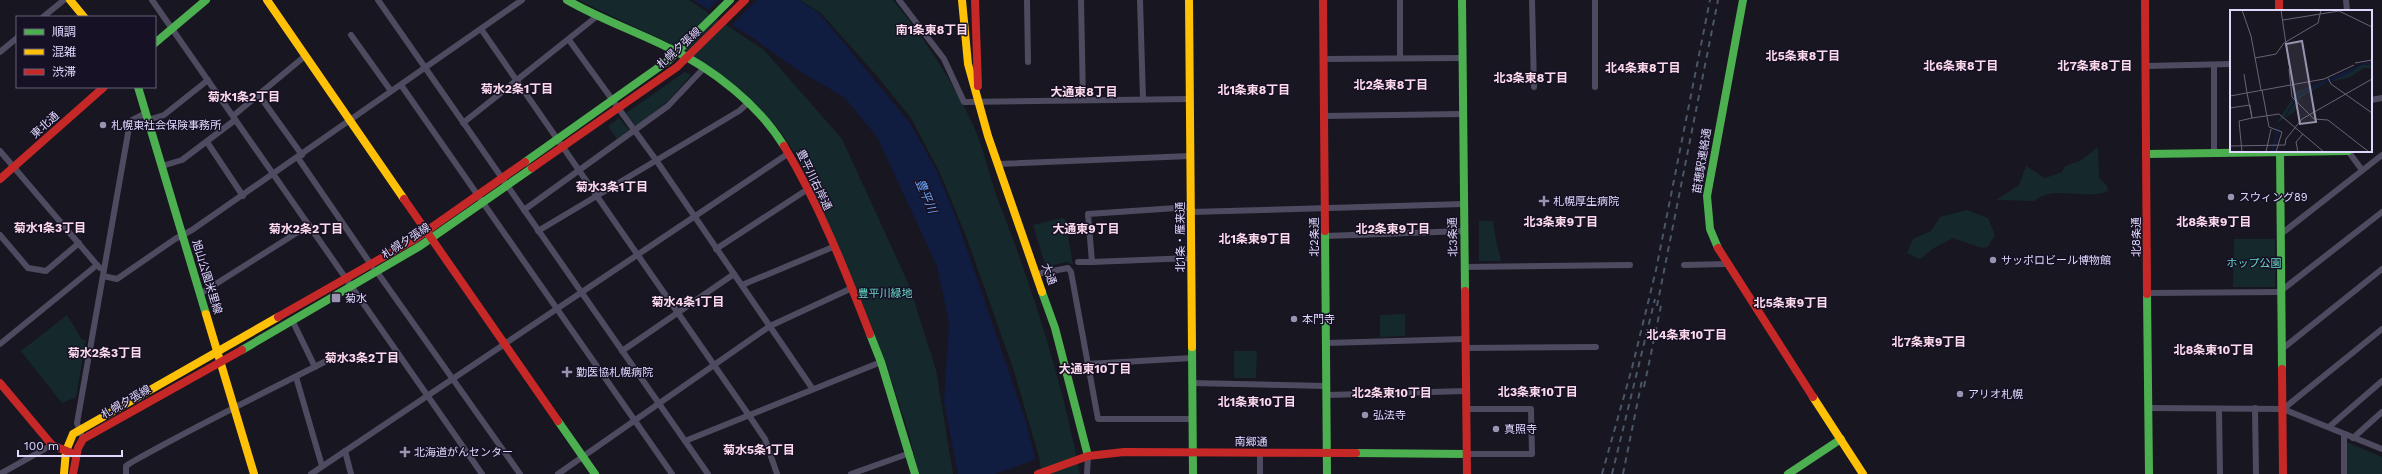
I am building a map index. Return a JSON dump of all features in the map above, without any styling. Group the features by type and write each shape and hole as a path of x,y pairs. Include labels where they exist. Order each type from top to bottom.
{"main road":[{"path":"70,0 83,16"},
{"path":"156,42 206,0"},
{"path":"267,0 349,121 595,474"},
{"name":"豊平川右岸通","path":"567,0 596,17 677,53 703,69 748,103 771,128 789,153 808,189 852,288 881,362 910,453 915,474"},
{"name":"札幌夕張線","path":"64,474 66,451 70,440 80,430 346,278 374,269 431,238 507,186 612,101 677,53 730,0"},
{"name":"札幌夕張線","path":"83,439 352,287 374,269 501,178 617,108 686,59 745,0"},
{"name":"大通","path":"962,0 968,64 998,164 1037,274 1067,367 1088,456"},
{"name":"大通","path":"975,0 979,101"},
{"name":"北1条・雁来通","path":"1189,0 1193,474"},
{"name":"北2条通","path":"1323,0 1327,474"},
{"name":"北3条通","path":"1462,0 1462,114 1467,474"},
{"name":"苗穂駅連絡通","path":"1743,0 1707,196 1710,229 1714,242 1727,264 1863,474"},
{"name":"北8条通","path":"2145,0 2149,474"},
{"name":"東北通","path":"0,179 103,88"},
{"name":"旭山公園米里線","path":"138,88 254,474"},
{"path":"2146,154 2280,152 2283,474"},
{"path":"0,384 52,445 76,455"},
{"path":"73,474 76,455 83,439"},
{"path":"1788,474 1841,439"},
{"name":"南郷通","path":"1038,474 1088,456 1124,452 1466,454"}],"street":[{"path":"44,16 64,0"},
{"path":"152,0 482,474"},
{"path":"378,0 708,474"},
{"path":"0,151 79,243 103,274 117,279 175,239 183,236 274,175 522,0"},
{"path":"899,0 944,59 964,102 1190,99"},
{"path":"1027,0 1028,62"},
{"path":"1081,0 1083,100"},
{"path":"1140,0 1143,99"},
{"path":"1400,0 1400,58"},
{"path":"1532,0 1534,87"},
{"path":"1595,0 1595,87"},
{"path":"2346,0 2347,10"},
{"path":"463,123 596,17"},
{"path":"480,29 596,196 680,313 765,439 777,474"},
{"path":"351,35 391,91"},
{"path":"0,52 16,39"},
{"path":"569,40 656,160 812,388"},
{"path":"162,166 182,160 207,142 305,56"},
{"path":"1324,59 1462,58"},
{"path":"2146,66 2230,64"},
{"path":"2214,65 2214,153"},
{"path":"524,210 668,106 703,69"},
{"path":"83,439 77,423 130,122 132,120 164,115 208,80"},
{"path":"401,85 672,474"},
{"path":"259,95 374,269 520,474"},
{"path":"2372,100 2382,98"},
{"path":"538,231 739,111 748,103"},
{"path":"1324,116 1462,114"},
{"path":"207,142 243,196"},
{"path":"2349,152 2362,170"},
{"path":"310,474 580,291 789,153"},
{"path":"2281,234 2382,155"},
{"path":"998,164 1190,156"},
{"path":"716,249 808,189"},
{"path":"1092,262 1088,214 1191,210 1464,204"},
{"path":"2147,293 2282,291 2382,212"},
{"path":"200,294 309,225"},
{"path":"1325,236 1464,231"},
{"path":"0,235 28,268 46,271 79,243"},
{"path":"742,285 833,247"},
{"path":"1078,262 1191,258"},
{"path":"1684,265 1727,264"},
{"path":"0,344 97,265"},
{"path":"1464,267 1630,265"},
{"path":"1037,274 1063,267 1071,272 1098,419 1192,419"},
{"path":"2282,349 2382,269"},
{"path":"622,351 680,313 734,274"},
{"path":"558,474 770,326 852,288"},
{"path":"292,320 315,367"},
{"path":"2283,409 2382,329"},
{"path":"1326,343 1465,339"},
{"path":"1465,348 1596,347"},
{"path":"126,474 126,466 201,422 234,408 336,356"},
{"path":"1087,364 1192,358"},
{"path":"685,441 812,388 881,362"},
{"path":"296,377 322,466"},
{"path":"2329,428 2382,381"},
{"path":"1192,383 1327,390 1454,393 1466,391"},
{"path":"2149,408 2283,409 2381,449"},
{"path":"2219,408 2220,474"},
{"path":"2255,408 2256,474"},
{"path":"1466,409 1531,409 1532,454 1466,454"},
{"path":"2353,438 2382,412"},
{"path":"2344,434 2344,474"},
{"path":"0,474 52,445"},
{"path":"345,451 351,474"},
{"path":"851,474 910,453"},
{"path":"1260,453 1260,474"},
{"path":"1087,474 1088,456"}],"green space":[{"name":"豊平川緑地","path":"578,0 689,0 764,50 842,139 909,285 936,370 953,474 919,474 908,431 885,361 859,295 799,160 779,129 736,88 700,61 667,42"},
{"path":"800,0 893,0 927,45 948,77 966,110 978,137 996,195 1036,304 1065,405 1080,474 1042,474 1039,457 1013,368 966,236 940,173 911,118 877,76 821,13"},
{"path":"685,72 691,75 667,102 636,126 626,113"},
{"path":"619,118 629,130 617,139 608,126"},
{"path":"2098,147 2099,178 2107,186 2108,191 2099,194 2051,194 2042,196 2034,201 1996,200 2019,185 2026,166 2045,178 2062,172 2065,166 2080,161"},
{"path":"1967,210 1988,218 1995,235 1988,247 1982,248 1953,238 1934,248 1920,259 1907,253 1913,239 1931,231 1940,217"},
{"path":"1062,218 1065,219 1073,265 1067,262 1046,267 1033,225"},
{"path":"1479,221 1493,221 1501,261 1479,261"},
{"name":"ホップ公園","path":"2234,239 2275,239 2275,287 2233,287"},
{"path":"1405,314 1405,336 1380,337 1380,315"},
{"path":"67,315 82,340 86,340 76,397 62,403 21,351"},
{"path":"1234,351 1257,351 1256,378 1234,378"},
{"path":"2346,442 2382,457 2382,474 2347,474"}],"water":[{"name":"豊平川","path":"693,0 799,0 820,14 910,123 937,171 958,223 1026,422 1039,474 958,474 944,402 949,323 937,266 877,137 845,98 796,69 753,38"}],"pier":[{"path":"718,0 757,0 730,27 706,12"},
{"path":"1037,459 1041,474 995,474"}],"railway":[{"path":"1602,474 1632,368 1656,270 1710,0"},
{"path":"1657,306 1718,0"},
{"path":"1612,474 1655,299"},
{"path":"1644,387 1662,301"},
{"path":"1623,474 1642,380"}],"traffic: fast":[{"path":"156,42 206,0"},
{"path":"567,0 669,48 702,66 748,102 762,116 784,146"},
{"path":"525,162 669,60 730,0"},
{"path":"1462,0 1465,291"},
{"path":"1718,248 1710,229 1707,196 1743,0"},
{"path":"138,88 206,314"},
{"path":"2280,152 2282,369"},
{"path":"2146,154 2281,152"},
{"path":"242,350 420,246 532,168"},
{"path":"1325,231 1327,474"},
{"path":"1042,292 1055,328 1088,456"},
{"path":"2147,294 2149,474"},
{"path":"870,334 881,362 915,474"},
{"path":"1192,347 1193,474"},
{"path":"558,421 595,474"},
{"path":"1788,474 1841,439"},
{"path":"1356,453 1466,454"}],"traffic: slow":[{"path":"70,0 83,16"},
{"path":"267,0 404,199"},
{"path":"962,0 968,64 988,136 1042,292"},
{"path":"1189,0 1192,347"},
{"path":"206,314 254,474"},
{"path":"64,474 66,451 73,434 278,317"},
{"path":"1813,397 1863,474"}],"traffic: jam":[{"path":"532,168 677,67 745,0"},
{"path":"975,0 978,86"},
{"path":"1323,0 1325,231"},
{"path":"2145,0 2147,294"},
{"path":"2279,0 2279,10"},
{"path":"0,179 103,88"},
{"path":"784,146 820,214 870,334"},
{"path":"278,317 415,239 525,162"},
{"path":"404,199 558,421"},
{"path":"1718,248 1813,397"},
{"path":"1465,291 1467,474"},
{"path":"73,474 78,448 83,439 242,350"},
{"path":"2282,369 2283,474"},
{"path":"0,383 52,445 76,455"},
{"path":"1038,474 1088,456 1124,452 1356,453"}],"place":[{"name":"札幌東社会保険事務所","path":"103,125"},
{"name":"スウィング89","path":"2231,197"},
{"name":"札幌厚生病院","path":"1544,201"},
{"name":"サッポロビール博物館","path":"1993,260"},
{"name":"菊水","path":"336,298"},
{"name":"本門寺","path":"1294,319"},
{"name":"勤医協札幌病院","path":"567,372"},
{"name":"アリオ札幌","path":"1960,394"},
{"name":"弘法寺","path":"1365,415"},
{"name":"真照寺","path":"1496,429"},
{"name":"北海道がんセンター","path":"405,452"}],"district":[{"name":"南1条東8丁目","path":"932,30"},
{"name":"北5条東8丁目","path":"1803,56"},
{"name":"北6条東8丁目","path":"1961,66"},
{"name":"北7条東8丁目","path":"2095,66"},
{"name":"北4条東8丁目","path":"1643,68"},
{"name":"北3条東8丁目","path":"1531,78"},
{"name":"北2条東8丁目","path":"1391,85"},
{"name":"菊水2条1丁目","path":"517,89"},
{"name":"北1条東8丁目","path":"1254,90"},
{"name":"大通東8丁目","path":"1084,92"},
{"name":"菊水1条2丁目","path":"244,97"},
{"name":"菊水3条1丁目","path":"612,187"},
{"name":"北3条東9丁目","path":"1561,222"},
{"name":"北8条東9丁目","path":"2214,222"},
{"name":"菊水1条3丁目","path":"50,228"},
{"name":"菊水2条2丁目","path":"306,229"},
{"name":"大通東9丁目","path":"1086,229"},
{"name":"北2条東9丁目","path":"1393,229"},
{"name":"北1条東9丁目","path":"1255,239"},
{"name":"菊水4条1丁目","path":"688,302"},
{"name":"北5条東9丁目","path":"1791,303"},
{"name":"北4条東10丁目","path":"1687,335"},
{"name":"北7条東9丁目","path":"1929,342"},
{"name":"北8条東10丁目","path":"2214,350"},
{"name":"菊水2条3丁目","path":"105,353"},
{"name":"菊水3条2丁目","path":"362,358"},
{"name":"大通東10丁目","path":"1095,369"},
{"name":"北3条東10丁目","path":"1538,392"},
{"name":"北2条東10丁目","path":"1392,393"},
{"name":"北1条東10丁目","path":"1257,402"},
{"name":"菊水5条1丁目","path":"759,450"}]}
